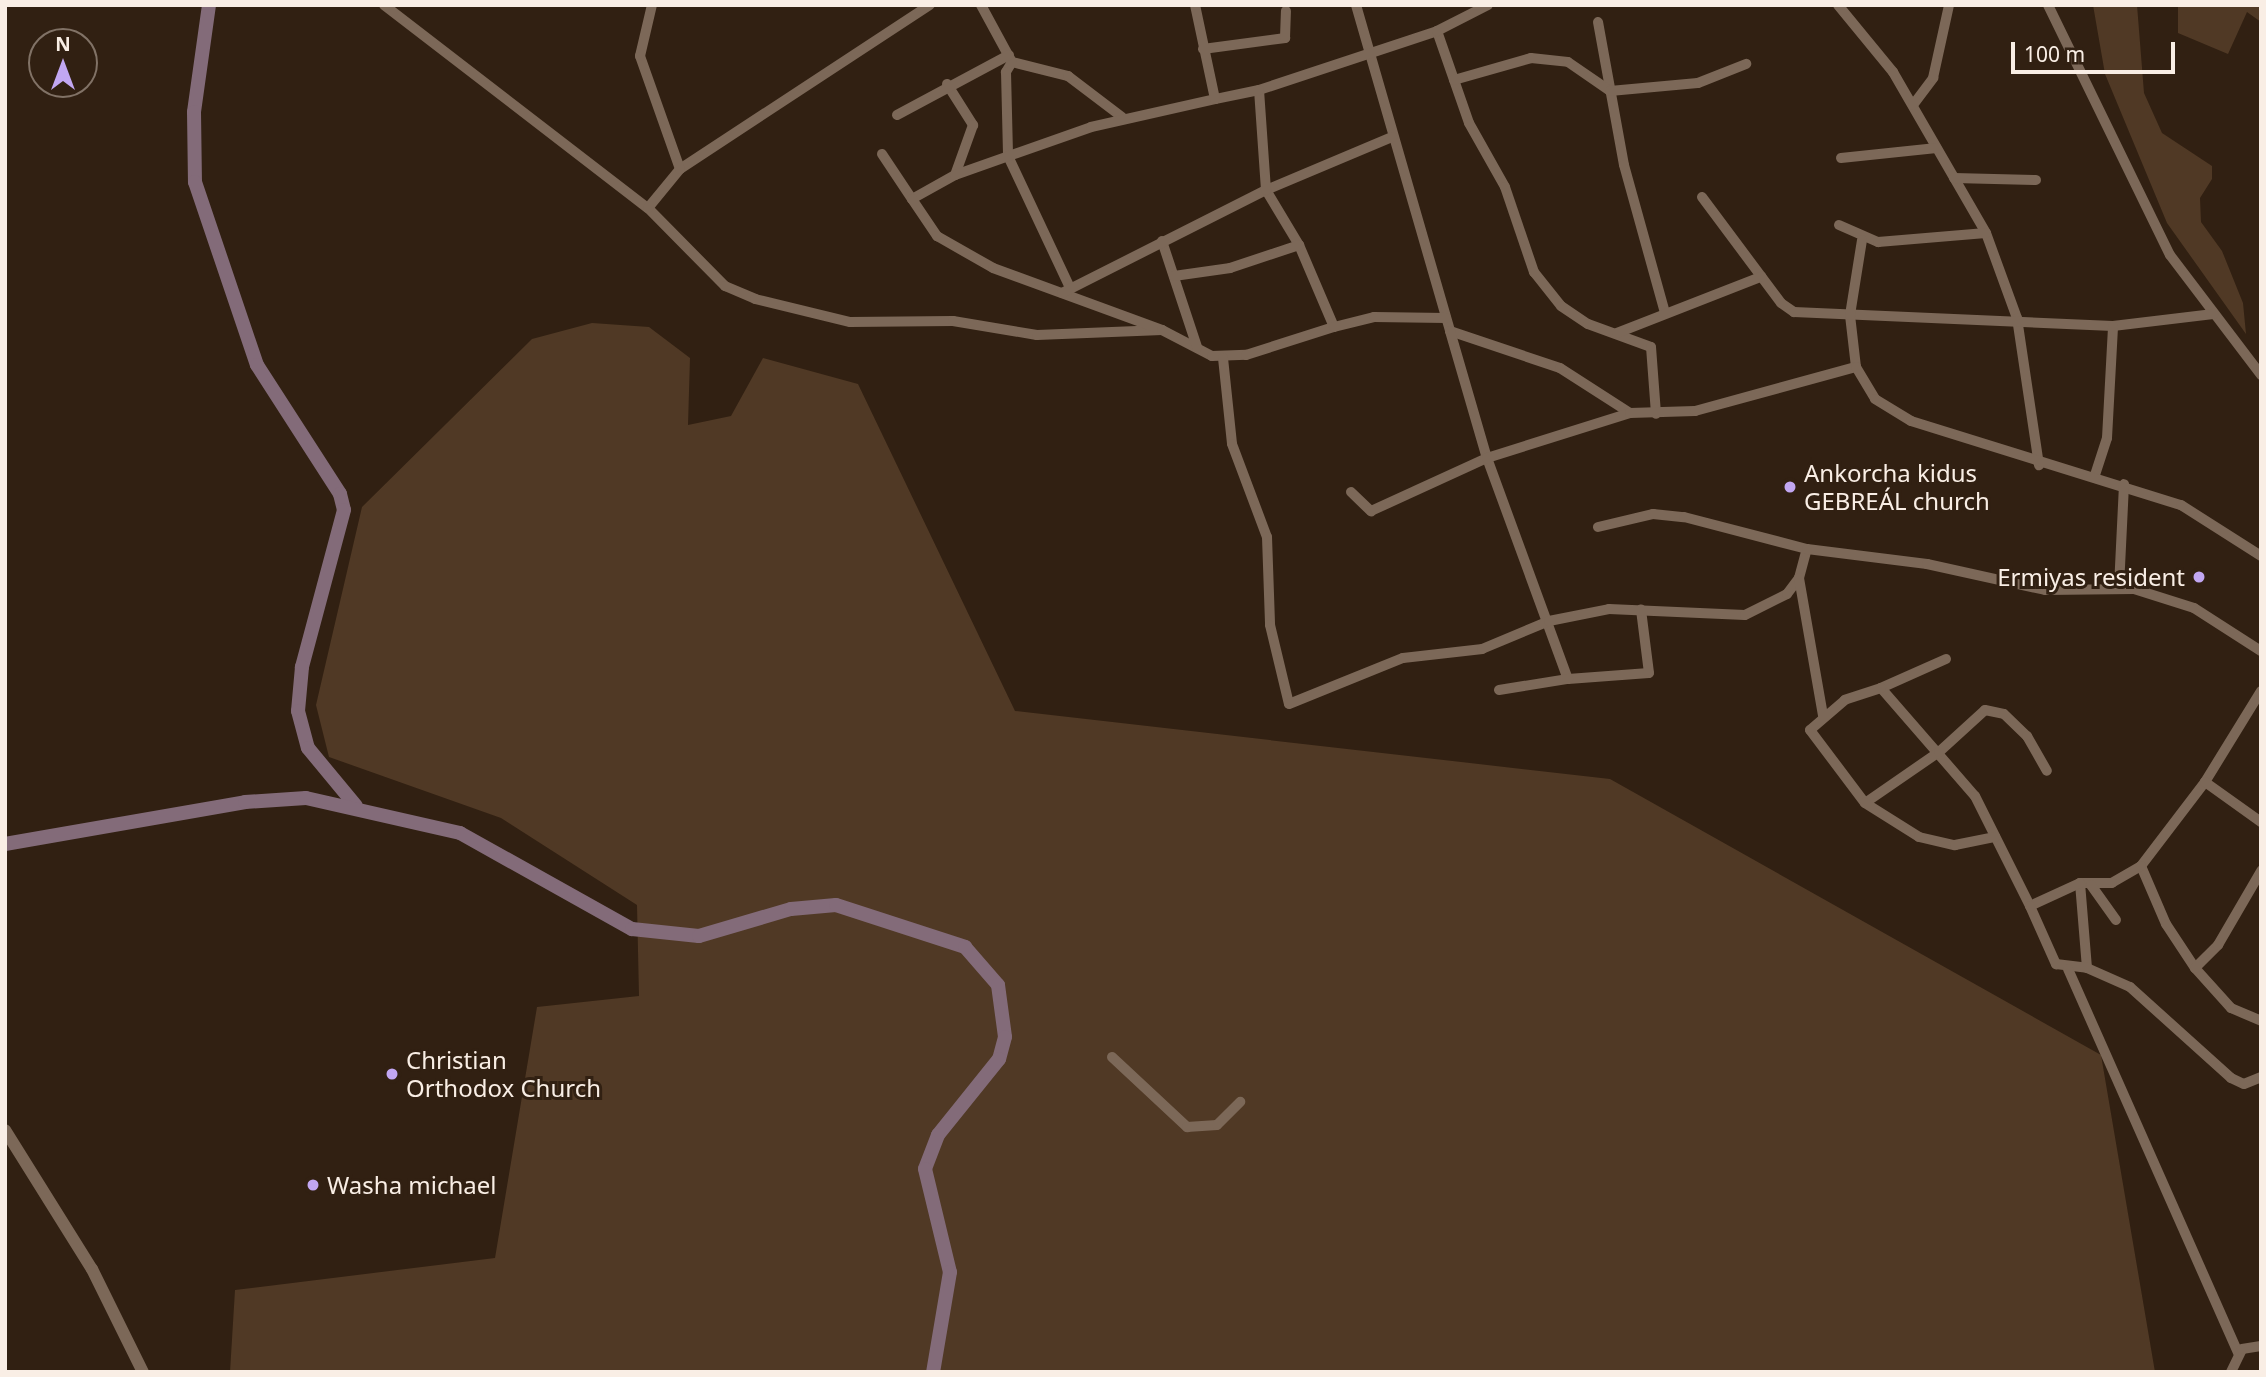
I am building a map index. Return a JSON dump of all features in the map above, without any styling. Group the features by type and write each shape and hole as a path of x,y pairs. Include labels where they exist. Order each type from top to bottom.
{"main road":[{"path":"209,5 194,112 195,182 257,365 341,494 344,510 302,667 298,711 308,748 356,806"},
{"path":"5,844 245,802 306,797 356,806 460,833 632,929 699,936 791,909 836,905 949,938 980,960 1004,1003 1005,1037 999,1059 938,1135 925,1169 950,1272 933,1372"}],"street":[{"path":"384,5 648,208 725,286 817,318 953,321 1037,335 1162,330"},
{"path":"652,5 640,56 680,169"},
{"path":"648,208 680,169 930,5"},
{"path":"981,5 1010,59 1006,72 1008,156 1066,291"},
{"path":"1195,5 1215,99"},
{"path":"1356,5 1367,55 1487,458 1549,621 1568,679"},
{"path":"912,199 955,175 1122,117 1259,90 1437,31 1488,5"},
{"path":"1838,5 1913,105 1986,233 2017,318 2039,464"},
{"path":"1913,105 1933,78 1949,5"},
{"path":"2048,5 2170,255 2261,375"},
{"path":"1203,49 1285,38 1286,11"},
{"path":"1598,22 1610,91 1665,313"},
{"path":"1437,31 1454,80 1541,284 1574,315 1651,347 1656,414"},
{"path":"1454,80 1531,58 1569,62 1610,91 1698,83 1746,64"},
{"path":"897,115 947,84 1010,59 1068,76 1122,117"},
{"path":"947,84 973,125 955,175"},
{"path":"1259,90 1266,190 1299,245 1334,327"},
{"path":"1066,291 1266,190 1392,137"},
{"path":"1841,158 1936,148"},
{"path":"882,154 912,199 950,246 1162,330 1223,358 1277,349 1334,327 1374,317 1446,318"},
{"path":"1954,178 2036,180"},
{"path":"1702,197 1787,310 1850,315 2017,318 2113,326 2213,314"},
{"path":"1839,225 1862,240 1986,233"},
{"path":"1862,240 1850,315 1856,367 1875,399 1893,412 2039,464 2095,475 2182,505 2261,556"},
{"path":"1162,241 1197,347"},
{"path":"1174,276 1230,268 1299,245"},
{"path":"1617,334 1760,277"},
{"path":"2095,475 2107,438 2113,326"},
{"path":"1450,331 1560,368 1630,413"},
{"path":"1223,358 1232,444 1267,537 1270,625 1289,704 1404,658 1482,649 1549,621 1641,610 1745,615 1787,594 1800,578"},
{"path":"1351,492 1371,511 1487,458 1630,413 1656,414 1727,403 1856,367"},
{"path":"2119,587 2124,484"},
{"path":"1598,527 1653,514 1807,549 1927,564 2045,590 2119,587 2194,608 2261,651"},
{"path":"1807,549 1800,578 1823,716"},
{"path":"1499,690 1568,679 1649,673 1641,610"},
{"path":"1946,659 1881,688 1844,700 1823,716 1811,730 1813,738 1866,803 1919,837 1955,845 1995,837"},
{"path":"1881,688 1975,796 2031,906 2056,964 2068,969 2087,968 2130,987 2231,1078 2244,1084 2261,1077"},
{"path":"2031,906 2080,883 2112,883 2141,866 2205,782 2261,691"},
{"path":"1866,803 1939,752 1985,710 1995,709 2027,736 2048,771"},
{"path":"2205,782 2261,822"},
{"path":"2141,866 2166,924 2195,968 2231,1008 2261,1021"},
{"path":"2195,968 2218,945 2261,870"},
{"path":"2080,883 2087,968"},
{"path":"2091,885 2116,920"},
{"path":"2068,969 2251,1348 2231,1372"},
{"path":"1112,1057 1187,1127 1217,1125 1240,1102"},
{"path":"5,1130 79,1246 143,1372"}],"shaded area":[{"path":"2093,5 2137,5 2144,93 2162,133 2212,166 2212,179 2200,198 2201,222 2222,251 2243,303 2246,334 2167,223 2105,74"},
{"path":"2178,5 2261,5 2261,22 2247,12 2228,54 2178,33"},
{"path":"592,323 649,327 690,358 688,425 731,416 763,358 858,384 1015,711 1610,779 2101,1055 2155,1372 230,1372 235,1290 495,1258 537,1007 639,996 637,905 501,818 329,757 316,705 362,507 532,339"}],"place":[{"name":"Ankorcha kidus GEBREÁL church","path":"1790,487"},
{"name":"Ermiyas resident","path":"2199,577"},
{"name":"Christian Orthodox Church","path":"392,1074"},
{"name":"Washa michael","path":"313,1185"}]}
